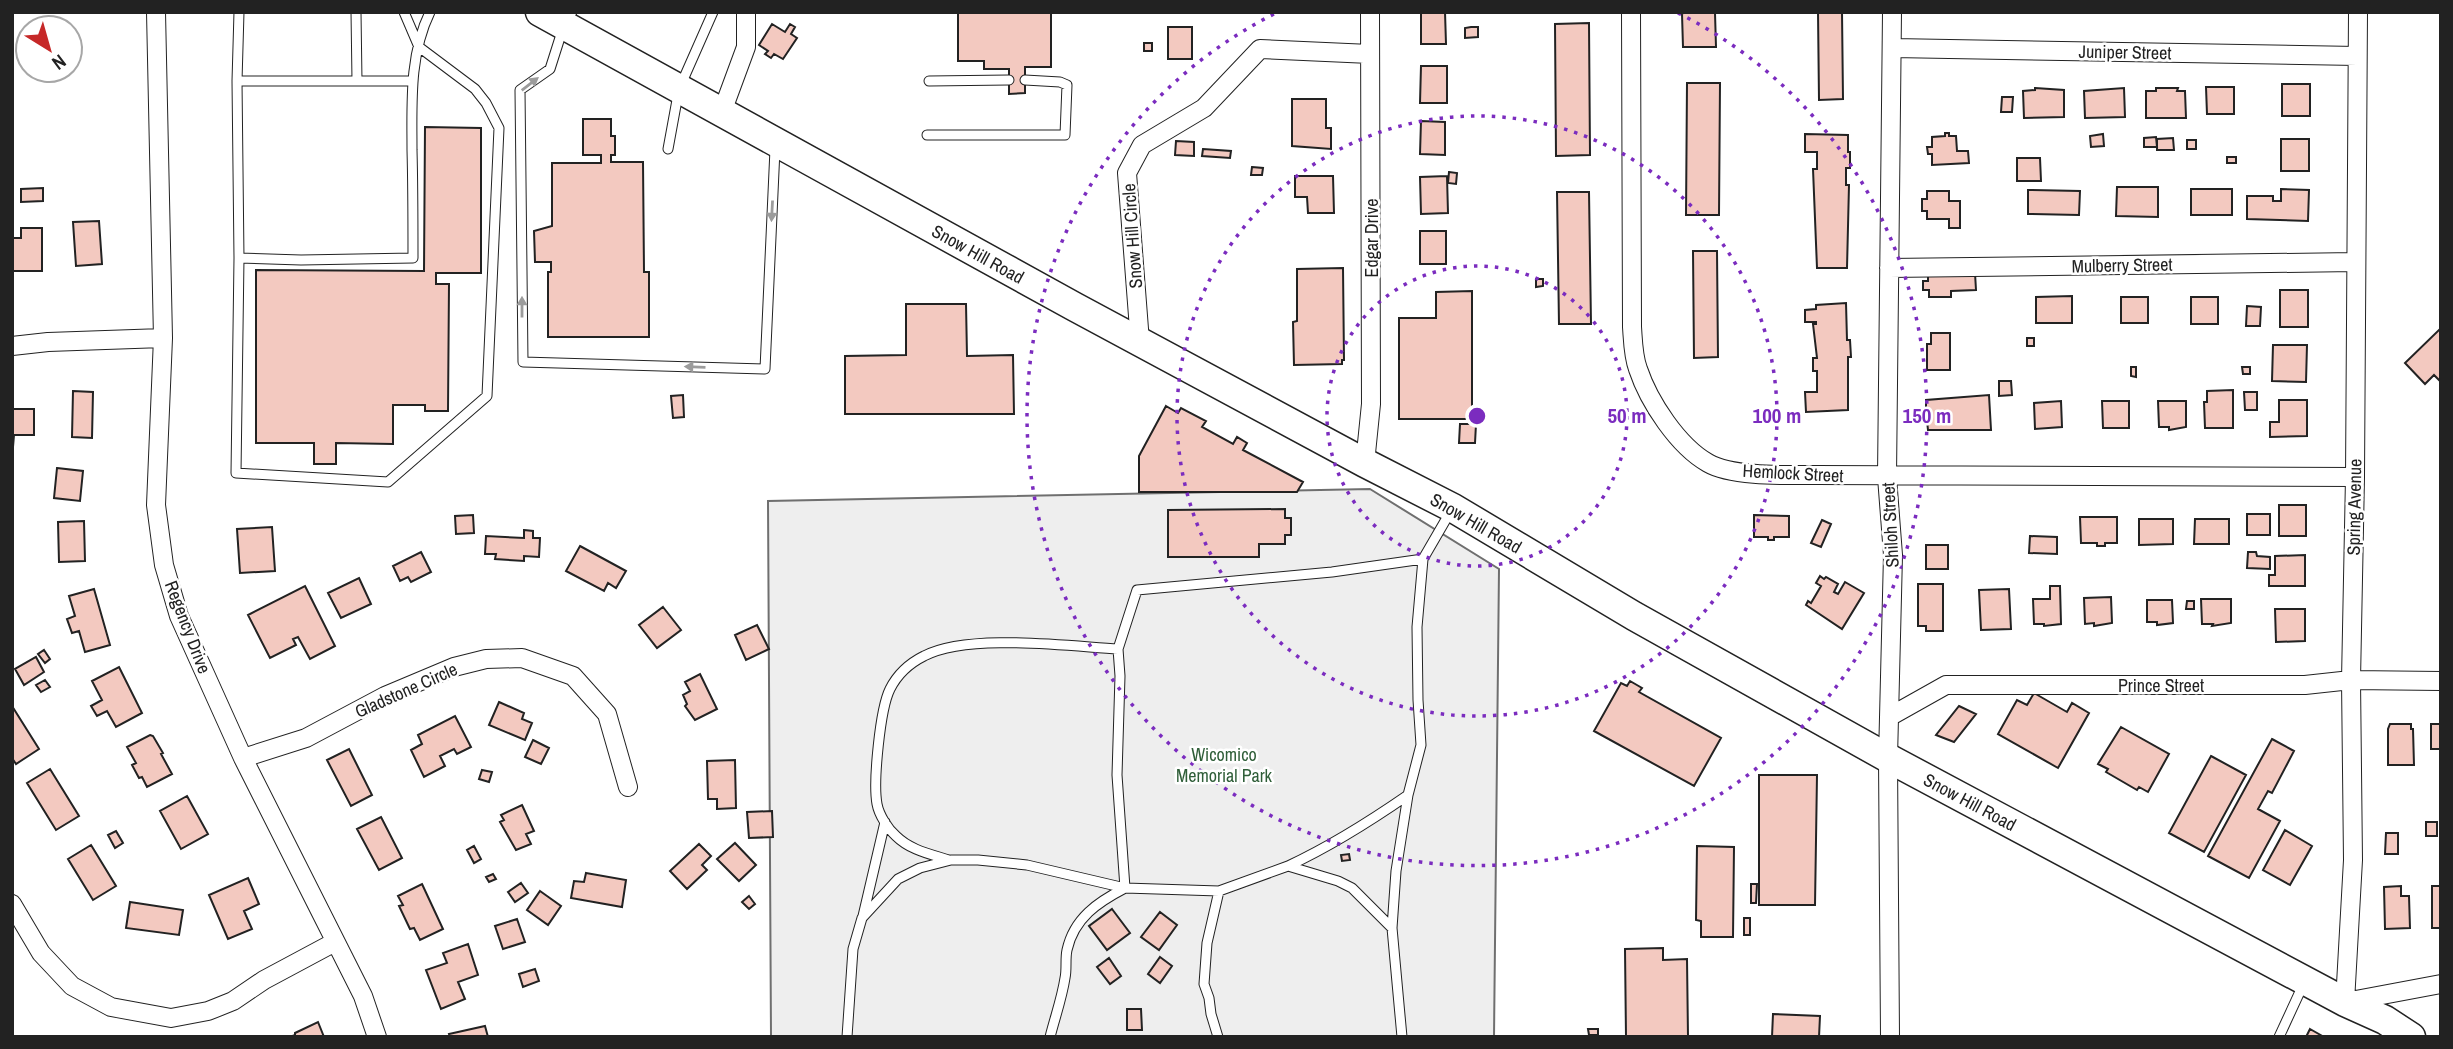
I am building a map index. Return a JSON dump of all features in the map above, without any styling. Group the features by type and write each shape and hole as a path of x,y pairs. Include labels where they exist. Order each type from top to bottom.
{"main road":[{"name":"Snow Hill Road","path":"559,17 776,143 1364,463 1453,508 1633,616 1888,758 2345,1002 2385,1020 2411,1037"}],"street":[{"name":"Regency Drive","path":"156,12 163,338 156,505 164,565 179,617 243,758 363,996 377,1037"},
{"path":"722,112 746,47 746,12"},
{"name":"Edgar Drive","path":"1364,463 1371,404 1370,12"},
{"name":"Hemlock Street","path":"1631,12 1632,327 1637,367 1661,416 1677,437 1709,464 1751,474 1887,477 2355,477"},
{"name":"Shiloh Street","path":"1890,1037 1888,758 1893,555 1887,477 1892,12"},
{"name":"Spring Avenue","path":"2345,1002 2353,860 2351,680 2358,12"},
{"name":"Juniper Street","path":"1893,48 2357,56"},
{"name":"Snow Hill Circle","path":"1140,342 1127,173 1142,145 1204,108 1260,49 1370,54"},
{"name":"Mulberry Street","path":"1889,268 2355,262"},
{"path":"12,346 163,338"},
{"name":"Gladstone Circle","path":"243,758 306,738 385,696 454,667 486,659 522,658 573,676 607,714 628,787"},
{"name":"Prince Street","path":"1889,717 1946,685 2305,685 2351,680 2441,681"},
{"path":"12,904 41,953 72,986 111,1007 171,1018 208,1011 233,1001 264,980 335,942"},
{"path":"2345,1002 2441,984"}],"lane":[{"path":"239,12 236,473 388,482 487,396 499,128 475,89 419,47 404,13"},
{"path":"356,12 357,81"},
{"path":"239,258 413,258 412,81 422,32 430,12"},
{"path":"668,149 679,89 713,12"},
{"path":"559,17 550,69 520,90 523,362 765,369 776,143"},
{"path":"929,81 1009,80"},
{"path":"927,135 1065,135 1067,85 1060,82 1025,80"},
{"path":"237,81 412,81"},
{"path":"1402,1037 1392,928 1396,871 1408,795 1421,745 1417,627 1423,559 1453,508"},
{"path":"1125,888 1117,775 1120,676 1118,649 1137,590 1332,572 1423,559"},
{"path":"1118,649 967,643 924,656 899,674 889,691 881,716 877,805 895,836 911,847 951,860 1027,864 1125,888 1219,891 1288,866 1325,849 1368,824 1408,795"},
{"path":"847,1037 853,949 885,822"},
{"path":"862,918 898,879 920,868 951,860"},
{"path":"1288,866 1352,888 1392,928"},
{"path":"1050,1037 1060,1003 1067,951 1073,933 1083,916 1101,900 1125,888"},
{"path":"1218,1037 1204,984 1207,943 1219,891"},
{"path":"2279,1037 2305,980"}],"green space":[{"name":"Wicomico Memorial Park","path":"1370,489 1499,569 1494,1037 771,1037 768,501"}],"building":[{"path":"958,12 1051,12 1051,67 1025,67 1025,93 1009,94 1009,69 984,69 984,61 958,61"},
{"path":"1421,12 1445,12 1446,44 1421,44"},
{"path":"1717,12 1716,47 1683,47 1682,14"},
{"path":"1818,12 1842,12 1843,99 1819,100"},
{"path":"1589,23 1590,155 1556,156 1555,24"},
{"path":"772,24 785,32 790,24 795,27 791,34 797,38 783,59 774,54 771,58 765,54 768,51 759,45"},
{"path":"1168,27 1192,27 1192,59 1168,59"},
{"path":"1478,27 1478,37 1465,38 1465,28"},
{"path":"1144,43 1152,43 1152,51 1144,51"},
{"path":"1421,66 1447,66 1447,103 1420,103"},
{"path":"1687,83 1720,83 1719,215 1686,215"},
{"path":"2282,84 2310,84 2310,116 2282,116"},
{"path":"2206,87 2234,87 2234,114 2207,114"},
{"path":"2035,88 2064,90 2064,117 2024,118 2023,91"},
{"path":"2124,88 2125,117 2085,118 2084,91"},
{"path":"2156,88 2178,88 2177,91 2185,91 2186,118 2146,118 2146,91 2156,91"},
{"path":"2002,97 2013,97 2012,112 2001,112"},
{"path":"1292,99 1326,99 1326,128 1331,128 1331,149 1292,146"},
{"path":"583,119 611,119 615,155 611,155 611,162 643,162 644,272 649,272 649,337 548,337 548,272 551,272 551,262 535,262 534,231 552,226 552,163 601,163 601,155 583,155"},
{"path":"1421,121 1445,122 1445,155 1420,154"},
{"path":"425,127 481,128 481,273 436,273 436,284 449,284 448,411 425,411 425,405 393,405 393,444 336,443 336,464 314,464 314,443 256,443 256,270 424,271"},
{"path":"1945,133 1956,136 1957,151 1968,151 1969,163 1932,165 1932,154 1928,154 1927,147 1932,147 1932,137 1945,136"},
{"path":"1805,134 1848,135 1850,168 1846,168 1846,185 1849,185 1847,268 1817,268 1813,169 1817,169 1817,152 1805,152"},
{"path":"2103,134 2104,146 2091,147 2090,136"},
{"path":"2156,137 2157,147 2144,147 2144,138"},
{"path":"2173,138 2174,150 2157,150 2157,139"},
{"path":"2281,139 2309,139 2309,171 2281,171"},
{"path":"2187,140 2196,140 2196,149 2187,149"},
{"path":"1176,141 1194,142 1194,156 1175,155"},
{"path":"1203,149 1231,151 1230,158 1202,156"},
{"path":"2227,157 2236,157 2236,163 2227,163"},
{"path":"2017,158 2040,158 2041,181 2017,181"},
{"path":"1252,167 1263,168 1262,175 1251,175"},
{"path":"1449,172 1457,173 1456,184 1448,183"},
{"path":"1295,176 1333,176 1334,213 1308,213 1307,197 1295,197"},
{"path":"1447,176 1448,213 1421,214 1420,177"},
{"path":"2117,187 2158,187 2158,217 2116,216"},
{"path":"43,188 43,201 21,202 21,189"},
{"path":"2191,189 2232,189 2232,215 2191,215"},
{"path":"2281,189 2309,190 2308,221 2247,219 2247,196 2273,196 2273,201 2281,201"},
{"path":"2028,190 2080,191 2079,215 2028,214"},
{"path":"1927,191 1949,191 1949,201 1960,201 1960,228 1949,228 1949,219 1927,219 1927,211 1922,211 1922,199 1927,199"},
{"path":"1557,192 1589,192 1591,324 1559,324"},
{"path":"99,221 102,264 76,266 73,222"},
{"path":"21,228 42,228 42,271 12,271 12,238 21,238"},
{"path":"1420,231 1446,231 1446,264 1420,264"},
{"path":"1693,251 1717,251 1718,357 1694,358"},
{"path":"1343,268 1342,364 1294,365 1293,322 1297,321 1297,269"},
{"path":"1928,273 1975,273 1976,290 1951,291 1951,297 1929,297 1929,290 1923,290 1923,281 1928,281"},
{"path":"1536,279 1543,279 1543,286 1536,287"},
{"path":"2280,290 2308,290 2308,327 2280,327"},
{"path":"1472,291 1472,419 1399,419 1399,318 1436,318 1436,292"},
{"path":"2072,296 2072,323 2036,323 2036,297"},
{"path":"2121,297 2148,297 2148,323 2121,323"},
{"path":"2191,297 2218,297 2218,324 2191,324"},
{"path":"1846,303 1847,340 1850,340 1851,357 1848,357 1848,410 1806,412 1805,392 1817,392 1817,371 1813,371 1813,358 1817,358 1813,324 1816,322 1805,322 1805,310 1816,309 1816,305"},
{"path":"906,304 966,304 967,356 1013,355 1014,414 845,414 845,356 906,355"},
{"path":"2247,306 2261,307 2260,326 2246,326"},
{"path":"2441,328 2441,382 2434,375 2425,384 2405,363"},
{"path":"2441,328 2441,382 2434,375 2425,384 2405,363"},
{"path":"1931,333 1950,333 1950,370 1927,370 1927,344 1931,344"},
{"path":"2027,338 2034,338 2034,346 2027,346"},
{"path":"2273,345 2307,345 2306,382 2272,381"},
{"path":"2131,367 2136,367 2136,377 2131,376"},
{"path":"2242,367 2250,367 2250,374 2243,374"},
{"path":"1999,381 2011,381 2012,395 1999,396"},
{"path":"2233,390 2233,428 2205,428 2204,402 2207,402 2207,391"},
{"path":"73,391 93,392 92,438 72,437"},
{"path":"2244,392 2257,392 2257,410 2245,410"},
{"path":"683,395 684,417 673,418 671,396"},
{"path":"1989,395 1991,430 1928,430 1927,421 1922,421 1921,411 1926,410 1926,400"},
{"path":"2279,400 2307,400 2307,436 2270,437 2270,422 2279,422"},
{"path":"2061,401 2062,427 2035,429 2034,403"},
{"path":"2102,401 2129,401 2129,428 2103,428"},
{"path":"2158,401 2186,401 2186,427 2169,430 2169,427 2159,427"},
{"path":"1166,406 1178,413 1181,408 1206,421 1202,427 1233,444 1237,437 1247,443 1243,450 1303,482 1297,492 1139,492 1139,456"},
{"path":"12,409 34,409 34,435 14,435 13,447"},
{"path":"1460,424 1476,424 1475,443 1459,443"},
{"path":"57,468 83,471 80,501 54,498"},
{"path":"2279,505 2306,505 2306,536 2279,536"},
{"path":"1285,509 1285,518 1291,518 1291,535 1285,535 1285,544 1259,544 1259,557 1168,557 1168,510"},
{"path":"2247,514 2270,514 2270,535 2247,535"},
{"path":"473,515 474,533 456,534 455,516"},
{"path":"1754,515 1789,516 1789,537 1774,537 1774,540 1768,540 1768,537 1754,537"},
{"path":"2080,517 2117,517 2117,543 2097,546 2097,543 2081,543"},
{"path":"2139,519 2173,519 2173,544 2139,545"},
{"path":"2195,519 2229,519 2229,544 2194,544"},
{"path":"1822,520 1831,524 1821,547 1811,543"},
{"path":"84,521 85,561 59,562 58,522"},
{"path":"272,527 275,571 240,573 237,529"},
{"path":"524,530 533,531 533,538 540,538 539,557 524,556 524,561 495,559 496,554 485,554 486,536 524,538"},
{"path":"2030,536 2057,537 2057,554 2029,553"},
{"path":"1926,545 1948,545 1948,569 1926,569"},
{"path":"580,546 626,571 616,588 608,583 604,591 566,571"},
{"path":"421,552 431,572 411,582 408,577 400,581 393,566"},
{"path":"2248,552 2270,557 2270,569 2247,568"},
{"path":"2305,555 2305,586 2269,586 2269,575 2275,575 2275,556"},
{"path":"1820,576 1838,584 1834,592 1838,594 1845,582 1864,593 1842,629 1806,605 1808,601 1811,603 1821,586 1816,583"},
{"path":"359,578 371,604 341,618 328,593"},
{"path":"1918,584 1943,584 1943,631 1926,631 1926,626 1918,626"},
{"path":"305,586 335,646 310,659 298,637 293,639 296,645 270,658 248,615"},
{"path":"2050,586 2060,586 2061,624 2034,624 2033,599 2050,599"},
{"path":"94,589 110,645 85,652 79,631 72,633 67,619 75,616 69,596"},
{"path":"2009,589 2011,629 1981,630 1979,590"},
{"path":"2111,597 2112,623 2094,626 2094,623 2085,624 2084,598"},
{"path":"2201,599 2231,599 2231,623 2212,626 2213,624 2202,624"},
{"path":"2147,600 2172,600 2173,623 2157,625 2157,622 2147,622"},
{"path":"2187,601 2194,601 2194,609 2186,609"},
{"path":"663,607 681,630 657,648 639,625"},
{"path":"2275,609 2305,609 2305,641 2276,642"},
{"path":"757,625 769,649 746,660 735,635"},
{"path":"44,650 50,659 45,663 38,654"},
{"path":"36,657 44,672 24,685 15,669"},
{"path":"119,667 142,713 116,727 107,711 97,716 91,706 102,700 92,681"},
{"path":"700,674 717,709 695,720 685,706 687,704 683,695 690,691 685,682"},
{"path":"45,680 50,687 41,692 36,685"},
{"path":"1630,681 1642,688 1639,692 1721,738 1694,786 1594,731 1621,683 1627,686"},
{"path":"2034,693 2067,712 2072,703 2089,713 2058,768 1998,734 2017,700 2027,705"},
{"path":"499,702 524,713 522,719 532,723 525,740 489,725"},
{"path":"12,706 39,749 16,764 12,758"},
{"path":"1959,706 1976,714 1954,742 1936,735"},
{"path":"455,716 471,747 457,754 454,749 440,756 445,766 424,777 411,750 422,744 418,735"},
{"path":"2390,724 2411,724 2414,765 2388,765"},
{"path":"2431,724 2441,724 2441,749 2431,749"},
{"path":"2121,727 2169,754 2148,792 2139,787 2137,790 2106,772 2108,769 2098,764"},
{"path":"150,735 163,753 161,754 172,774 147,787 132,765 136,763 127,747"},
{"path":"2272,739 2294,751 2272,793 2268,791 2258,809 2280,821 2249,878 2208,856"},
{"path":"533,740 549,748 541,764 525,757"},
{"path":"349,749 372,795 351,806 327,760"},
{"path":"2211,756 2246,775 2204,852 2169,833"},
{"path":"735,760 736,808 717,809 717,799 708,799 707,761"},
{"path":"50,769 79,816 56,830 27,783"},
{"path":"482,770 492,772 489,782 479,779"},
{"path":"1759,775 1817,775 1815,905 1759,905"},
{"path":"187,796 208,834 181,849 160,811"},
{"path":"522,805 534,831 526,834 531,844 516,850 500,822 504,820 501,815"},
{"path":"772,811 773,837 749,838 747,812"},
{"path":"381,817 402,858 379,870 357,829"},
{"path":"2426,822 2437,822 2437,836 2426,836"},
{"path":"2285,830 2312,846 2290,885 2263,870"},
{"path":"116,831 123,843 115,848 108,835"},
{"path":"2386,833 2398,833 2398,854 2385,854"},
{"path":"735,843 756,865 739,881 717,859"},
{"path":"699,844 711,856 702,865 707,870 687,889 670,871"},
{"path":"91,845 116,886 93,900 68,859"},
{"path":"474,846 481,859 474,863 467,850"},
{"path":"1697,846 1734,847 1733,937 1701,937 1701,921 1696,920"},
{"path":"1349,854 1350,860 1342,861 1341,855"},
{"path":"586,873 626,880 622,907 571,898 574,881 584,882"},
{"path":"493,874 496,879 489,882 486,877"},
{"path":"248,878 259,904 244,911 252,929 228,939 209,895"},
{"path":"521,883 528,893 515,902 508,892"},
{"path":"422,884 443,929 420,940 414,928 410,929 399,906 403,905 398,896"},
{"path":"1751,884 1757,884 1756,903 1751,903"},
{"path":"2401,886 2401,896 2409,896 2410,928 2385,929 2384,887"},
{"path":"2432,886 2441,886 2441,928 2432,928"},
{"path":"540,891 561,906 548,925 527,910"},
{"path":"749,896 755,904 749,909 742,902"},
{"path":"130,902 183,910 179,935 126,928"},
{"path":"1112,909 1130,933 1107,950 1089,926"},
{"path":"1160,912 1177,925 1159,950 1141,937"},
{"path":"1744,918 1750,918 1750,935 1744,935"},
{"path":"517,919 525,942 503,949 495,926"},
{"path":"468,944 478,975 458,982 465,999 441,1009 426,970 447,963 443,953"},
{"path":"1663,948 1663,960 1687,959 1688,1037 1626,1037 1625,949"},
{"path":"1160,957 1172,966 1160,983 1148,974"},
{"path":"1109,958 1121,976 1110,984 1097,967"},
{"path":"535,969 539,981 523,987 519,974"},
{"path":"1127,1009 1141,1009 1142,1030 1127,1030"},
{"path":"1773,1014 1820,1016 1819,1037 1772,1037"},
{"path":"318,1022 324,1037 290,1037 295,1033"},
{"path":"485,1026 488,1037 450,1037 449,1034"},
{"path":"1588,1029 1598,1029 1598,1035 1589,1035"},
{"path":"2310,1029 2324,1037 2306,1037"}]}
